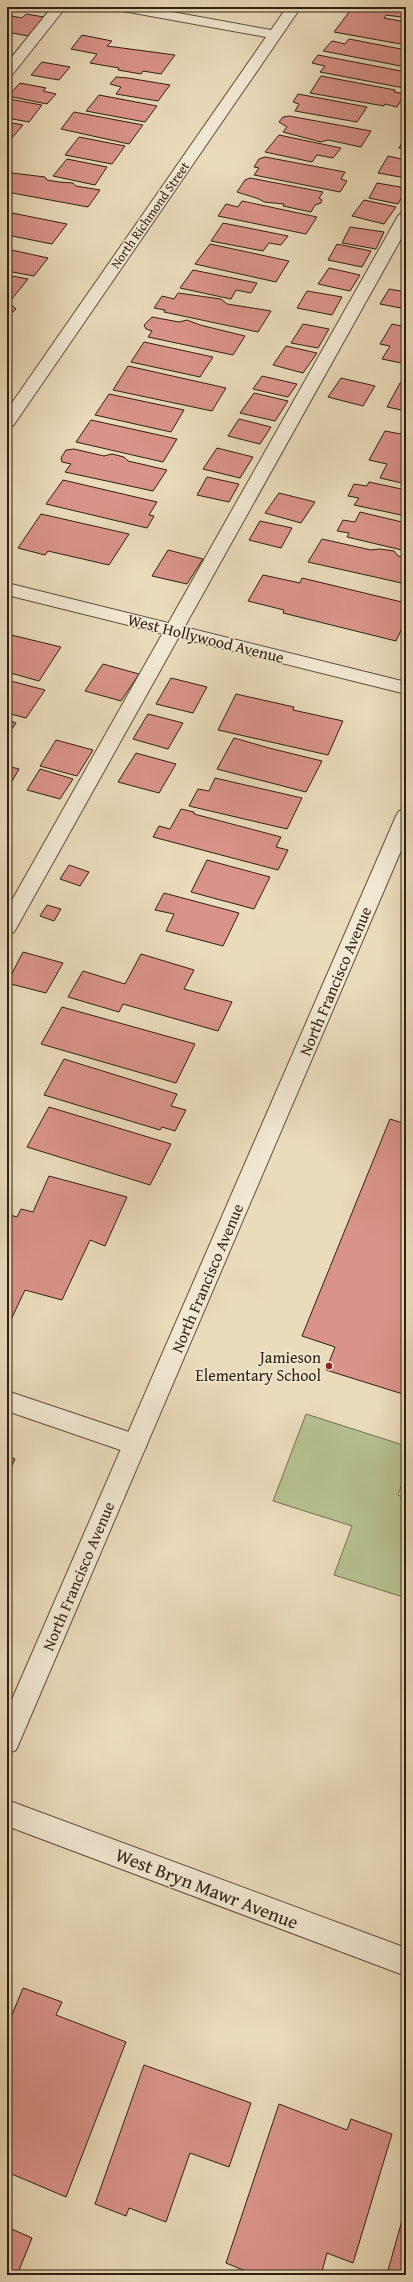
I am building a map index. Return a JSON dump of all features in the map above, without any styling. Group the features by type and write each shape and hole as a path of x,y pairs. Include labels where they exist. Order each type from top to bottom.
{"street":[{"path":"7,72 60,7"},
{"path":"122,7 274,35"},
{"name":"North Richmond Street","path":"7,422 294,7"},
{"path":"7,927 406,216"},
{"name":"West Hollywood Avenue","path":"7,589 406,688"},
{"name":"North Francisco Avenue","path":"7,1741 406,816"},
{"path":"7,1401 135,1444"},
{"name":"West Bryn Mawr Avenue","path":"7,1813 406,1962"}],"green space":[{"path":"306,1414 406,1446 406,1473 398,1495 406,1498 406,1598 334,1575 352,1526 273,1501"}],"building":[{"path":"353,7 400,7 405,11 401,17 386,15 384,18 406,22 406,45 334,32"},
{"path":"26,14 44,17 28,36 7,32 7,15 22,18"},
{"path":"82,35 112,41 107,46 175,55 161,74 143,71 141,74 118,70 119,68 90,63 97,54 71,49"},
{"path":"349,39 406,50 406,67 323,51 332,41 345,44"},
{"path":"318,55 406,72 406,85 404,88 320,72 325,66 312,63"},
{"path":"42,62 70,67 59,80 31,75"},
{"path":"321,76 395,90 394,92 405,94 397,107 310,93"},
{"path":"116,77 170,85 158,101 116,94 121,87 110,84"},
{"path":"20,83 46,88 43,91 56,94 47,104 8,96"},
{"path":"298,94 367,107 357,122 295,111 299,104 293,102"},
{"path":"99,95 157,106 145,122 86,111"},
{"path":"9,99 42,105 29,122 7,118"},
{"path":"74,112 143,125 129,144 61,129"},
{"path":"289,116 371,131 361,147 328,140 321,142 283,132 287,127 279,122 283,117"},
{"path":"7,122 23,125 10,140 7,140"},
{"path":"279,135 341,148 333,158 317,155 312,162 265,152"},
{"path":"406,136 406,149 399,148"},
{"path":"79,137 125,146 112,164 65,155"},
{"path":"388,156 406,160 406,178 378,173"},
{"path":"265,157 345,172 341,179 347,181 340,192 254,175 259,168 254,167 259,159"},
{"path":"67,159 107,167 95,185 53,176"},
{"path":"12,173 45,177 47,180 73,183 76,186 100,190 88,207 7,192 7,179"},
{"path":"250,178 323,192 319,198 322,200 321,203 315,205 311,212 283,206 284,204 264,202 237,192 245,180"},
{"path":"377,183 406,188 406,190 398,204 369,198"},
{"path":"364,200 396,207 384,224 352,216"},
{"path":"242,201 317,217 306,234 218,216 226,204 238,207"},
{"path":"7,212 67,224 52,244 7,235"},
{"path":"223,223 288,236 281,245 269,243 263,251 211,241"},
{"path":"350,227 384,232 376,249 342,243"},
{"path":"210,244 289,261 276,282 195,264"},
{"path":"337,244 371,251 362,267 328,260"},
{"path":"7,249 48,258 34,276 7,271"},
{"path":"329,268 360,275 350,291 318,284"},
{"path":"193,270 257,283 251,293 236,290 231,299 180,288"},
{"path":"7,275 28,279 11,300 7,299"},
{"path":"389,289 406,292 406,309 380,304"},
{"path":"307,291 342,297 332,315 297,308"},
{"path":"178,293 221,299 227,304 271,311 258,332 164,312 165,310 154,308 162,296 174,299"},
{"path":"7,303 16,309 7,317"},
{"path":"152,317 179,322 187,320 200,325 245,336 233,355 148,337 152,331 146,329 144,325"},
{"path":"303,324 329,329 318,348 291,343"},
{"path":"392,324 406,327 406,364 382,359 390,346 380,344"},
{"path":"144,342 213,357 200,377 131,362"},
{"path":"286,346 317,353 303,373 273,365"},
{"path":"128,366 226,388 212,411 113,390"},
{"path":"262,376 297,384 288,397 253,389"},
{"path":"341,378 375,386 363,406 328,397"},
{"path":"400,383 406,385 406,411 387,407"},
{"path":"254,393 288,401 275,421 240,413"},
{"path":"109,394 184,410 171,432 95,415"},
{"path":"239,419 271,427 260,444 228,436"},
{"path":"91,420 177,439 163,462 76,442"},
{"path":"385,431 406,435 406,484 380,478 387,464 369,460"},
{"path":"217,448 253,457 240,478 203,469"},
{"path":"74,449 104,456 112,454 124,457 128,461 167,470 153,491 65,472 71,464 62,462 61,458 66,450"},
{"path":"207,477 239,484 229,502 197,495"},
{"path":"63,480 157,502 149,515 154,516 147,528 46,504"},
{"path":"369,482 406,490 406,516 354,505 359,498 348,496 354,484 367,486"},
{"path":"279,493 315,502 301,523 265,513"},
{"path":"360,512 406,523 406,551 347,537 349,533 337,531 343,520 355,522"},
{"path":"41,514 129,534 109,565 48,551 45,555 18,548"},
{"path":"260,521 292,528 281,548 249,540"},
{"path":"322,539 371,550 380,549 394,551 398,556 406,558 406,584 308,562"},
{"path":"168,550 203,559 187,584 152,576"},
{"path":"263,575 300,583 302,578 406,603 406,620 396,641 283,613 284,610 248,601"},
{"path":"7,634 61,647 39,681 7,672"},
{"path":"103,664 139,674 121,701 85,691"},
{"path":"171,678 207,687 193,713 156,704"},
{"path":"7,680 45,690 26,718 7,713"},
{"path":"236,694 294,707 293,710 343,721 328,755 218,730"},
{"path":"148,714 183,723 168,749 133,739"},
{"path":"7,720 16,723 7,736"},
{"path":"234,738 322,761 306,792 217,769"},
{"path":"56,740 93,750 77,776 40,766"},
{"path":"136,753 176,764 159,793 118,782"},
{"path":"7,766 19,769 7,790"},
{"path":"40,769 73,779 60,799 27,790"},
{"path":"215,778 302,798 287,829 189,806 198,789 209,791"},
{"path":"181,809 194,812 194,814 281,837 276,847 288,850 278,870 153,837 159,826 170,829"},
{"path":"207,860 270,877 254,909 191,892"},
{"path":"69,865 89,872 80,886 60,879"},
{"path":"164,893 239,913 223,946 166,931 174,914 155,910"},
{"path":"47,905 61,909 54,921 40,916"},
{"path":"23,952 63,963 46,993 7,983"},
{"path":"141,954 194,970 184,989 232,1002 218,1031 123,1004 119,1012 68,997 83,971 125,984"},
{"path":"62,1007 195,1044 176,1083 41,1044"},
{"path":"64,1059 177,1094 171,1106 186,1110 175,1131 162,1127 160,1130 44,1095"},
{"path":"49,1107 171,1144 150,1185 27,1147"},
{"path":"390,1119 406,1124 406,1395 326,1370 335,1347 302,1336"},
{"path":"49,1176 127,1197 105,1246 90,1240 62,1300 25,1290 8,1326 7,1214 17,1217 21,1209 33,1212"},
{"path":"7,1456 15,1459 7,1476"},
{"path":"23,1988 62,2002 56,2015 126,2042 66,2197 7,2172 7,2027"},
{"path":"144,2065 251,2103 229,2167 190,2153 166,2222 129,2208 126,2216 95,2204"},
{"path":"279,2104 347,2130 351,2119 392,2134 353,2263 327,2253 321,2275 255,2275 226,2263"},
{"path":"406,2206 406,2275 390,2275 387,2274"},
{"path":"7,2227 32,2238 17,2275 7,2275"}],"place":[{"name":"Jamieson Elementary School","path":"329,1366"}]}
